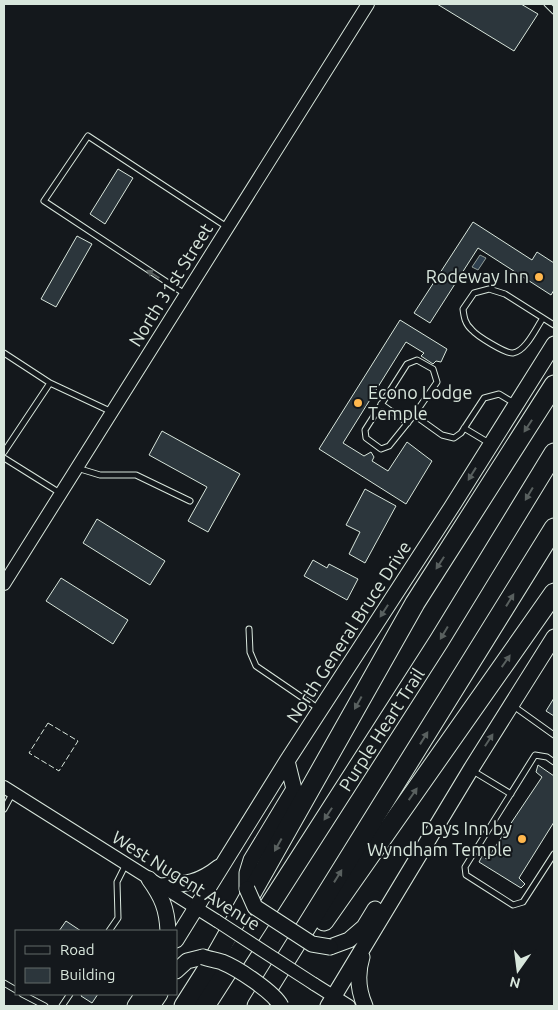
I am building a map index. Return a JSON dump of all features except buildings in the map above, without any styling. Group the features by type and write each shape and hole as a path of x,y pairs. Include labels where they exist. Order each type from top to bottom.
{"highway":[{"path":"184,1006 217,954 415,603 554,385"},
{"name":"Purple Heart Trail","path":"205,1006 434,649 554,453"},
{"path":"257,1006 554,528"},
{"path":"264,1006 554,593"}],"main road":[{"name":"North General Bruce Drive","path":"178,937 287,761 554,344"},
{"path":"331,1001 470,769 548,653 554,638"},
{"path":"287,761 294,789 251,860 247,873 247,889 255,907 312,944 330,947 349,940 364,927 393,881 407,875"},
{"path":"168,930 167,915 155,882 185,884 207,877 226,861"},
{"path":"365,1006 360,994 359,967 367,942"},
{"path":"178,969 187,961 203,957 222,962 263,986 281,1006"},
{"path":"135,1006 142,995"},
{"path":"152,1006 159,995"}],"street":[{"name":"North 31st Street","path":"4,584 368,4"},
{"name":"West Nugent Avenue","path":"8,790 314,984 331,1001 350,1006"}],"lane":[{"path":"547,4 554,11"},
{"path":"186,294 44,201 88,136 228,227"},
{"path":"543,318 524,347 513,353 506,352 472,330 464,320 463,309 474,293 489,289 505,294 543,318 554,325"},
{"path":"4,353 50,383 112,412"},
{"path":"417,360 433,369 437,382 414,416 389,446 381,449 366,438 365,430 382,404 408,364 417,360"},
{"path":"4,452 50,383"},
{"path":"414,416 442,435 454,438 461,433 484,398 499,394 516,404"},
{"path":"382,404 408,423"},
{"path":"464,428 491,444"},
{"path":"4,458 60,494"},
{"path":"77,468 100,475 136,474 190,501"},
{"path":"249,629 250,652 256,666 320,710"},
{"path":"512,705 554,735"},
{"path":"554,762 547,756 534,755 465,867 466,876 513,905 523,902 554,854"},
{"path":"470,769 511,794"},
{"path":"4,809 8,790"},
{"path":"110,930 118,918 117,882 126,864"},
{"path":"4,983 15,989"},
{"path":"24,995 45,1006"},
{"path":"62,1006 69,995"}],"water":[{"path":"480,255 486,258 478,270 472,267"}],"fence":[{"path":"48,723 78,741 59,771 29,753 48,723"}],"place":[{"name":"Rodeway Inn","path":"539,277"},
{"name":"Econo Lodge Temple","path":"358,403"},
{"name":"Days Inn by Wyndham Temple","path":"522,839"}]}
